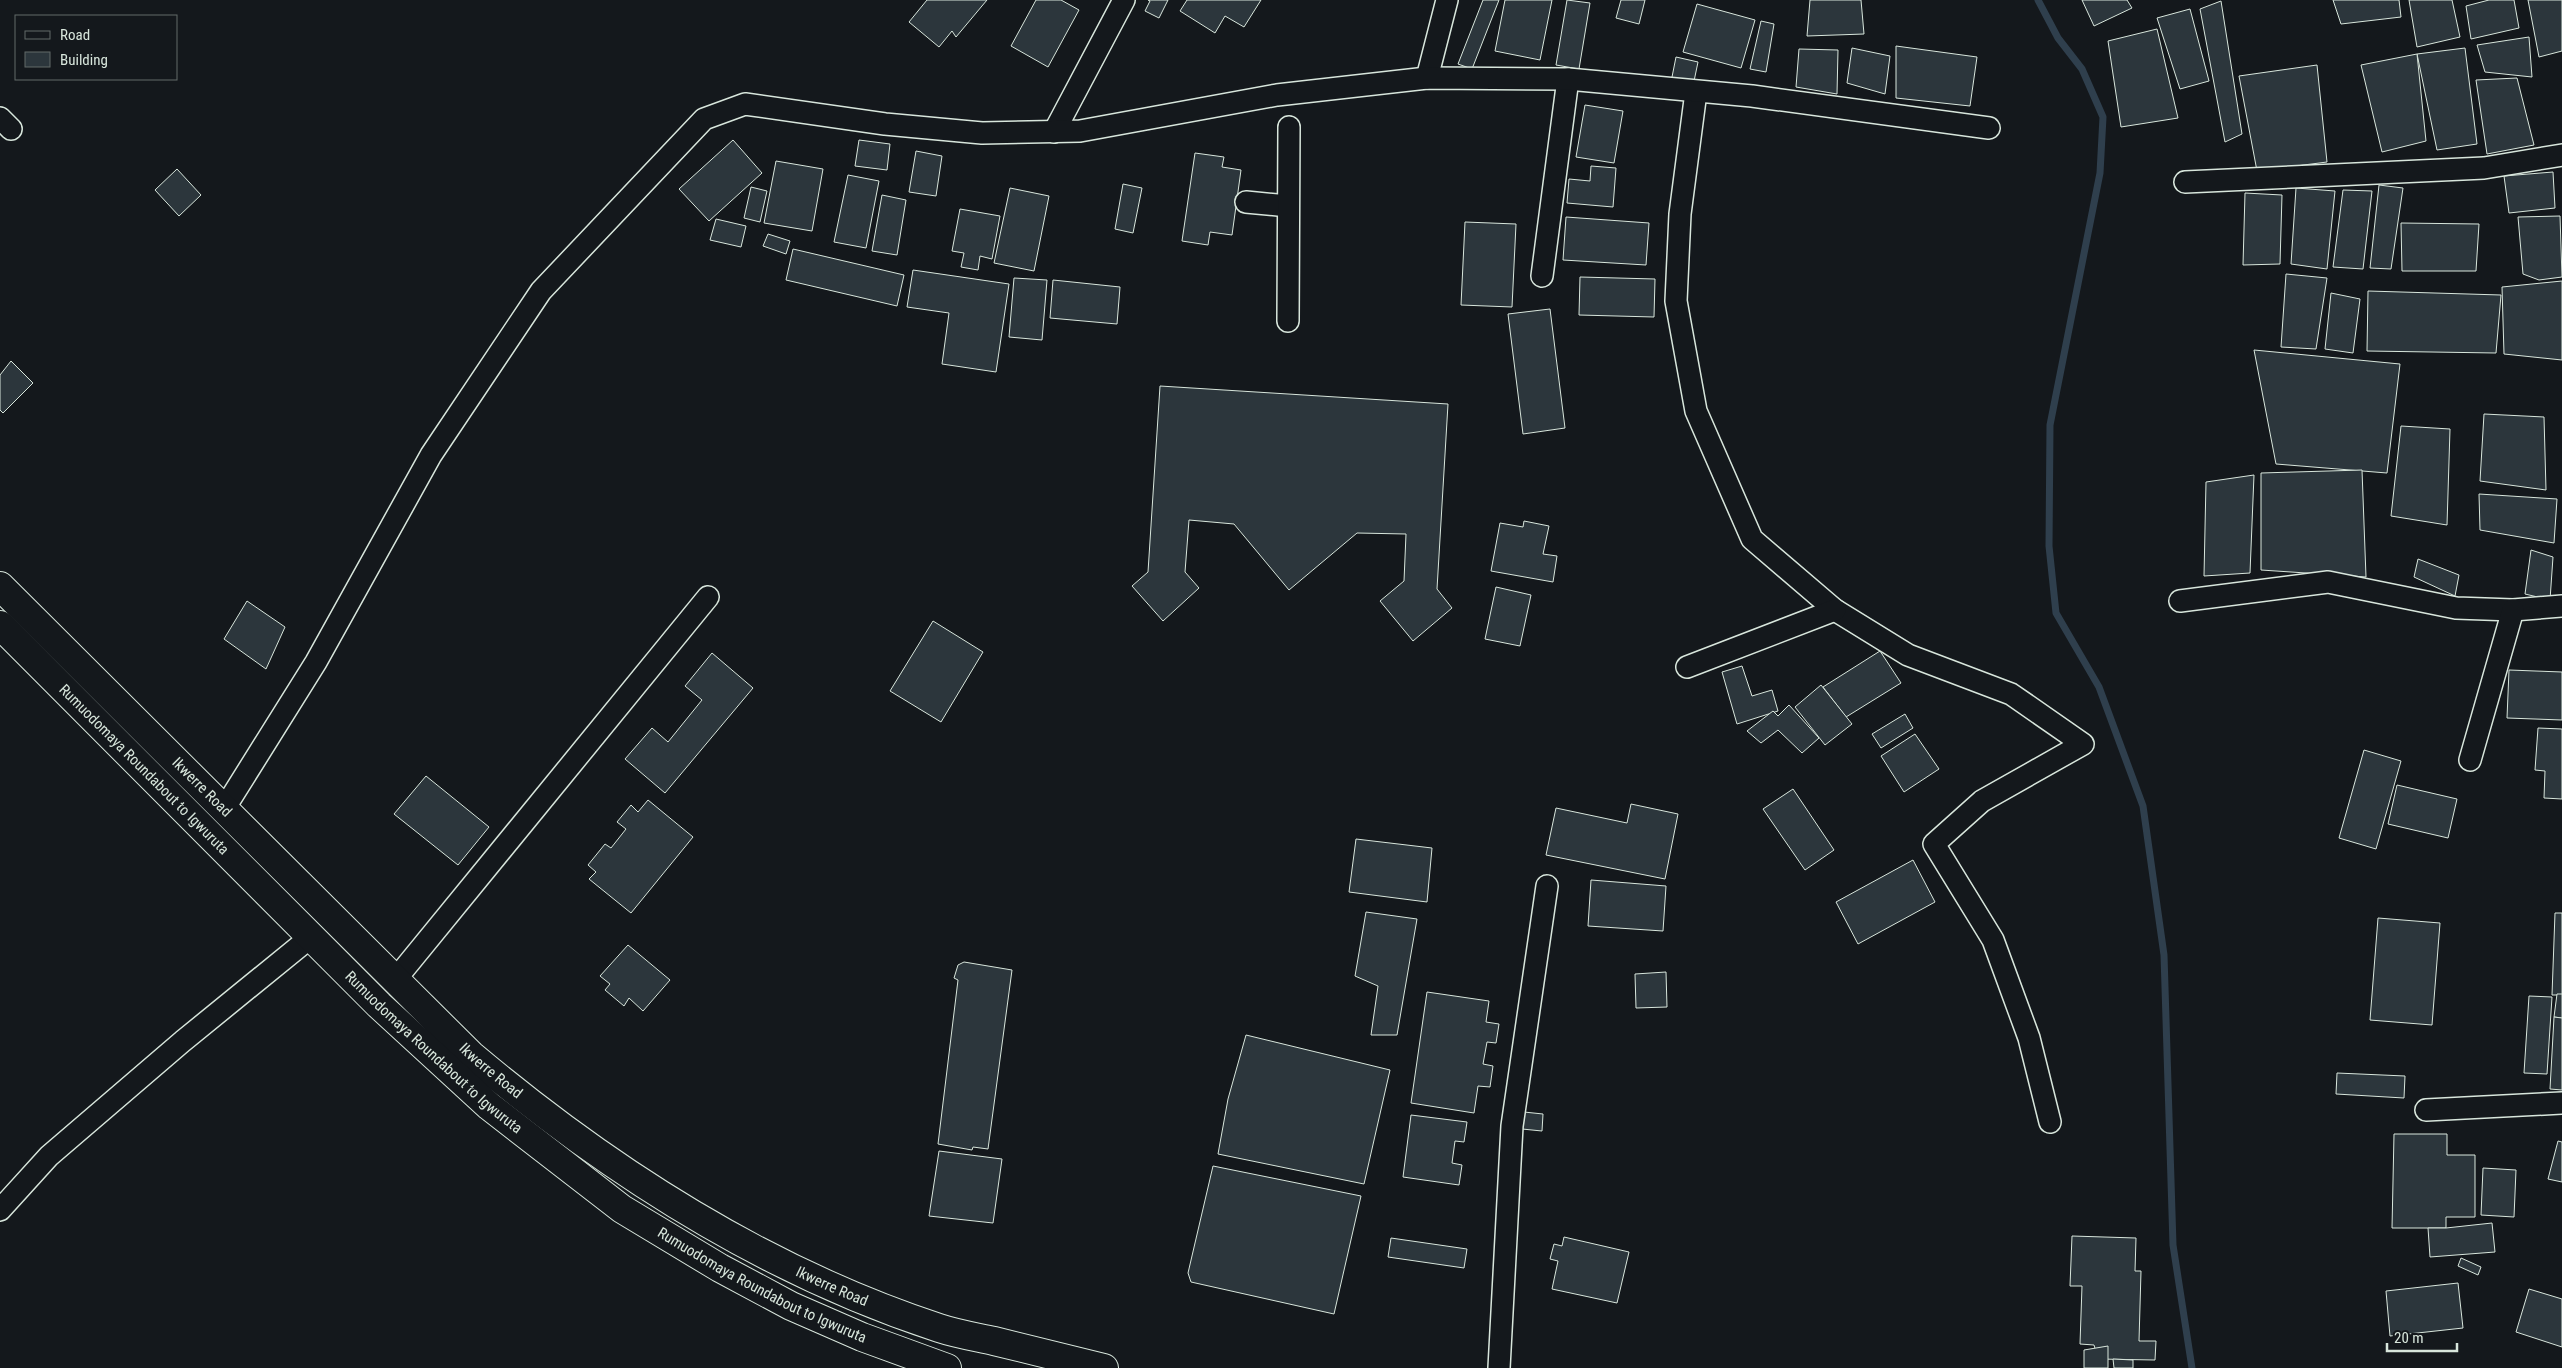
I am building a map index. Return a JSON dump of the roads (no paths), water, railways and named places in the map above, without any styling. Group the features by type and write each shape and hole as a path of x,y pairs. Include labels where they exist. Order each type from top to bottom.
{"main road":[{"name":"Ikwerre Road","path":"0,586 471,1055 525,1100 594,1152 656,1193 774,1260 867,1301 940,1328 1104,1368"},
{"name":"Rumuodomaya Roundabout to Igwuruta","path":"0,625 379,1005 490,1106 622,1208 720,1268 791,1306 862,1337 946,1368"}],"street":[{"path":"1054,132 1124,0"},
{"path":"1427,78 1448,0"},
{"path":"224,809 316,662 431,455 540,292 704,119 745,104 885,124 982,134 1080,131 1277,95 1427,78 1568,79 1752,96 1989,128"},
{"path":"1542,276 1568,79"},
{"path":"1696,92 1680,214 1676,301 1696,411 1752,539 1835,610 1908,655 2011,694 2083,744 1982,801 1934,844 1993,940 2029,1038 2050,1122"},
{"path":"1288,321 1289,127"},
{"path":"2185,182 2484,168 2562,154"},
{"path":"1246,202 1288,206"},
{"path":"2180,601 2328,582 2456,608 2513,610 2562,606"},
{"path":"395,980 708,597"},
{"path":"1687,667 1835,610"},
{"path":"2470,760 2513,610"},
{"path":"1499,1368 1512,1126 1547,886"},
{"path":"0,1210 49,1156 183,1041 312,936"},
{"path":"2426,1110 2562,1103"}],"waterway":[{"path":"2038,0 2058,38 2082,69 2103,117 2100,173 2050,425 2049,546 2056,613 2099,687 2143,806 2164,955 2173,1245 2192,1368"}]}
